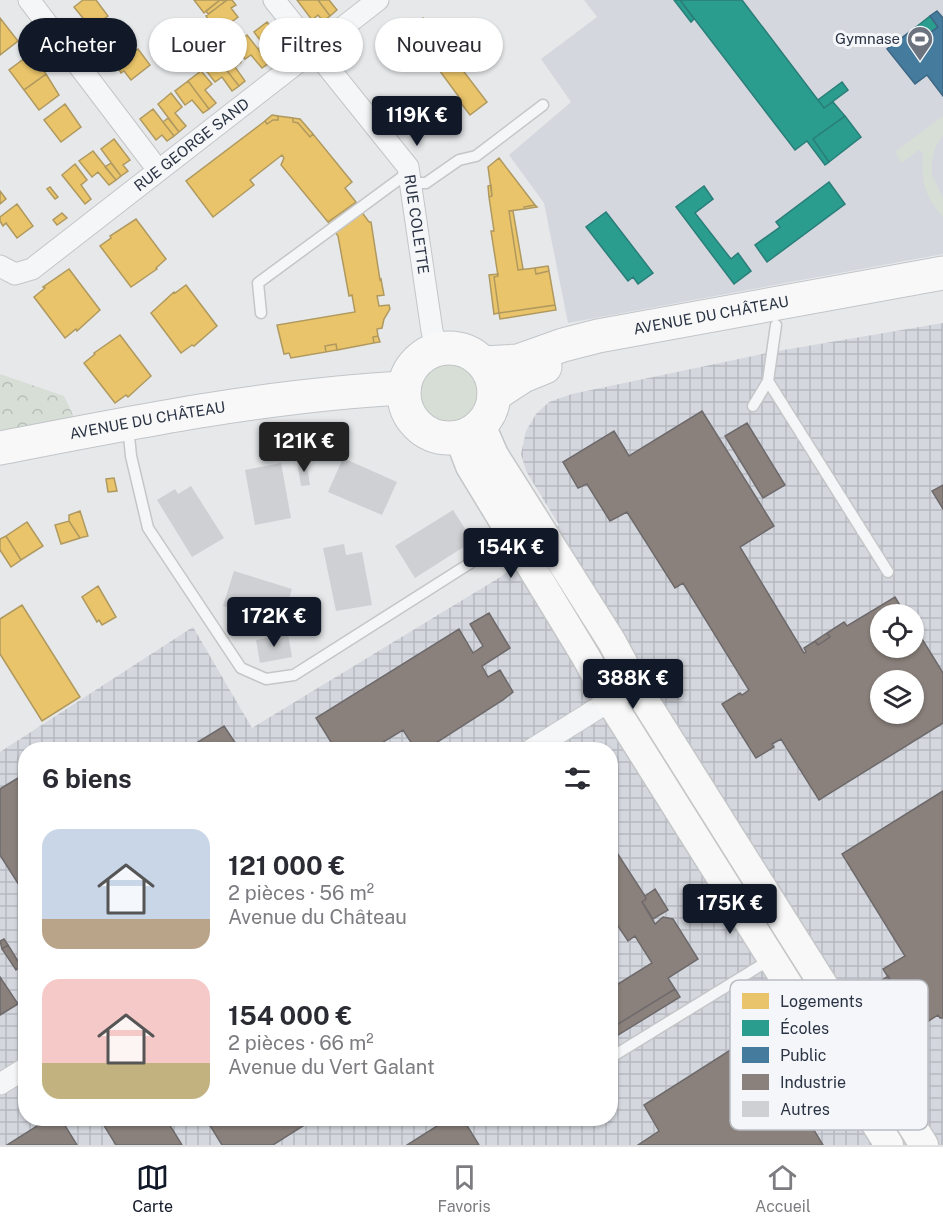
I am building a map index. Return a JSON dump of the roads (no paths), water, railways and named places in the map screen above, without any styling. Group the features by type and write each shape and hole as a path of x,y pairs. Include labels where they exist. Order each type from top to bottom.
{"main road":[{"name":"AVENUE DU CHÂTEAU","path":"483,363 519,361 563,345 598,336 943,273"},
{"name":"AVENUE DU CHÂTEAU","path":"494,395 523,376 548,366 943,296"},
{"path":"455,349 470,354 483,363 492,379 494,395 490,412 470,431 448,438 432,435 412,420 405,406 404,388 408,373 423,356 437,350 455,349"},
{"name":"AVENUE DU CHÂTEAU","path":"0,448 164,416 359,390 404,388"}],"street":[{"path":"29,0 158,170"},
{"name":"RUE COLETTE","path":"274,0 288,18"},
{"name":"RUE GEORGE SAND","path":"354,18 378,0"},
{"name":"RUE GEORGE SAND","path":"0,266 15,274 32,269 284,72"},
{"name":"RUE COLETTE","path":"330,72 408,167 432,331 437,350"},
{"path":"470,431 470,466 586,657 610,701 786,980"},
{"path":"470,431 494,455 821,980"},
{"path":"544,742 636,685"},
{"path":"0,1084 18,1073"},
{"path":"880,1130 889,1145"},
{"path":"915,1130 924,1145"}],"lane":[{"path":"261,313 258,283 410,178 426,183 459,160 476,156 543,105"},
{"path":"753,406 768,381 776,325"},
{"path":"768,381 888,572"},
{"path":"128,423 131,456 148,528 241,668 266,679 294,675 513,536"},
{"path":"736,980 772,958"},
{"path":"618,1053 730,984"}],"place":[{"name":"Gymnase","path":"920,62"}]}
